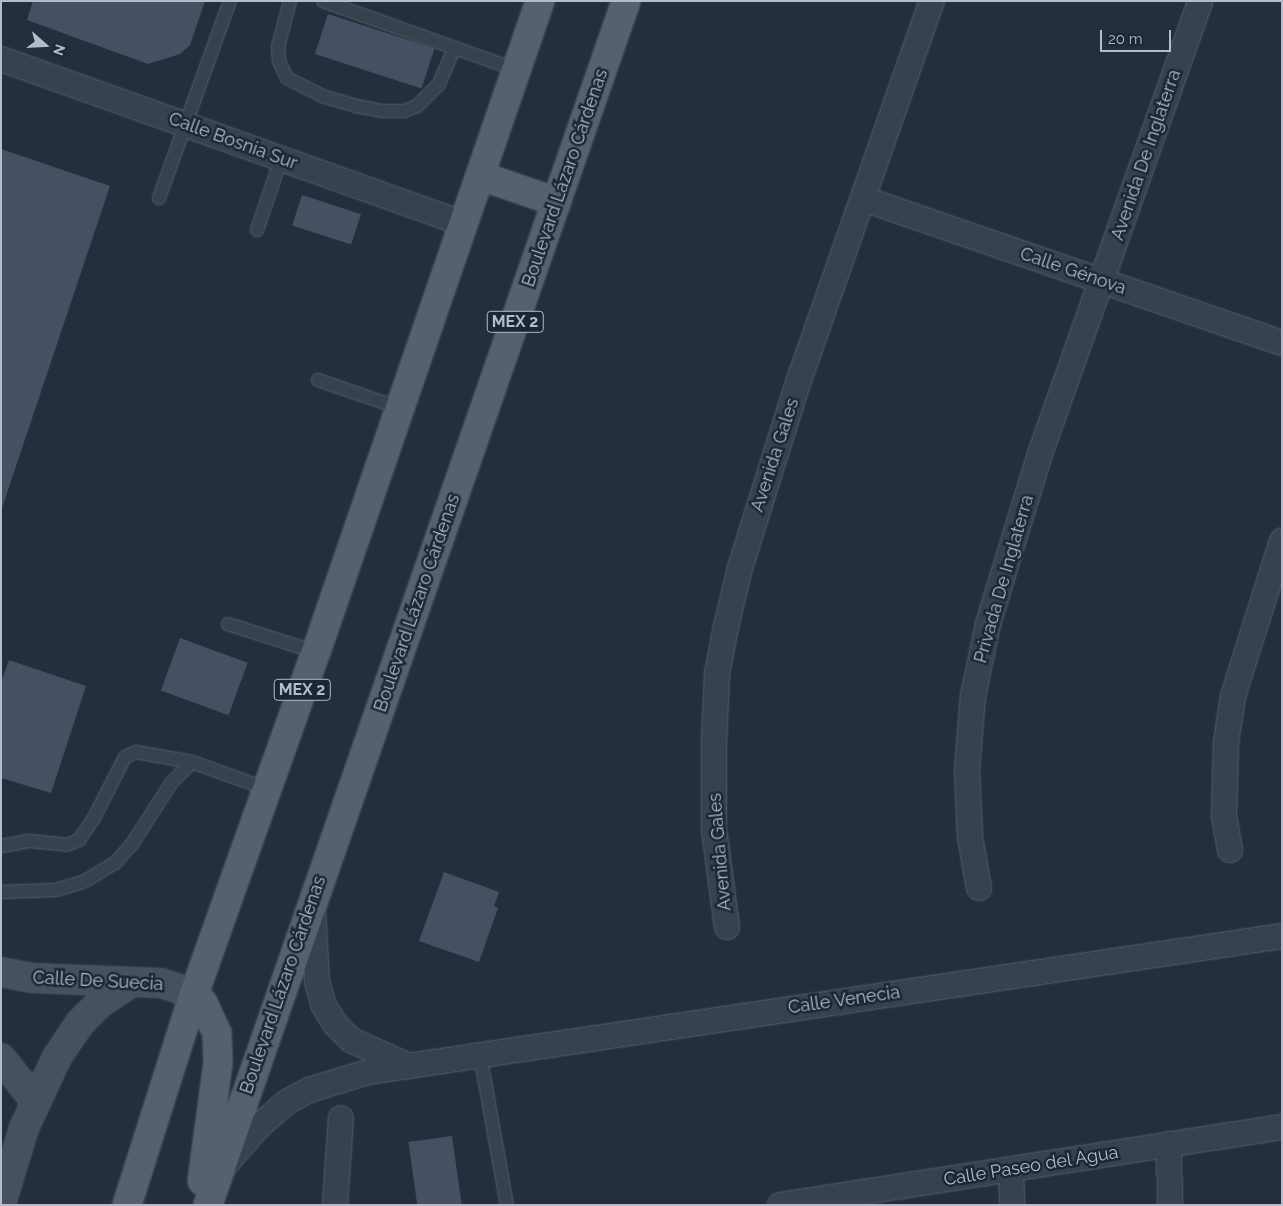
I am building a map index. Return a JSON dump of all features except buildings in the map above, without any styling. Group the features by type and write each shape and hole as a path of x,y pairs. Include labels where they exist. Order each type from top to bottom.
{"main road":[{"name":"MEX 2","path":"127,1205 194,994 316,652 540,1"},
{"name":"Boulevard Lázaro Cárdenas","path":"208,1205 312,899 558,202 626,1"},
{"path":"481,176 558,202"},
{"path":"194,994 203,1003 217,1033 218,1063 198,1205"}],"street":[{"name":"Avenida Gales","path":"727,927 714,829 714,743 717,674 726,627 764,486 932,1"},
{"name":"Avenida De Inglaterra","path":"1102,281 1200,1"},
{"name":"Calle Bosnia Sur","path":"1,59 464,224"},
{"name":"Calle Génova","path":"864,199 1282,343"},
{"name":"Privada De Inglaterra","path":"979,888 970,837 968,789 973,696 988,624 1040,454 1102,281"},
{"path":"1230,850 1223,783 1227,733 1241,670 1282,541"},
{"path":"312,899 314,952 323,1004 335,1024 351,1040 407,1065"},
{"name":"Calle Venecia","path":"218,1172 271,1114 309,1090 336,1080 407,1065 1282,936"},
{"name":"Calle De Suecia","path":"1,972 31,978 161,983 194,994"},
{"path":"1,1204 15,1155 56,1057 79,1024 99,1004 130,983"},
{"path":"1,1058 36,1102"},
{"path":"335,1205 342,1118"},
{"name":"Calle Paseo del Agua","path":"780,1205 860,1199 1011,1170 1282,1127"},
{"path":"1169,1144 1170,1205"},
{"path":"1011,1170 1012,1205"}],"lane":[{"path":"159,198 184,124 230,1"},
{"path":"290,1 278,47 279,61 287,78 322,96 356,106 382,112 404,111 417,106 439,84 454,48"},
{"path":"323,1 517,70"},
{"path":"257,230 282,159"},
{"path":"318,380 400,408"},
{"path":"228,624 316,652"},
{"path":"1,846 30,841 67,845 79,840 94,818 125,757 136,752 147,752 192,762 267,789"},
{"path":"1,892 56,890 85,881 115,863 132,844 161,796 192,762"},
{"path":"480,1054 507,1205"}]}
